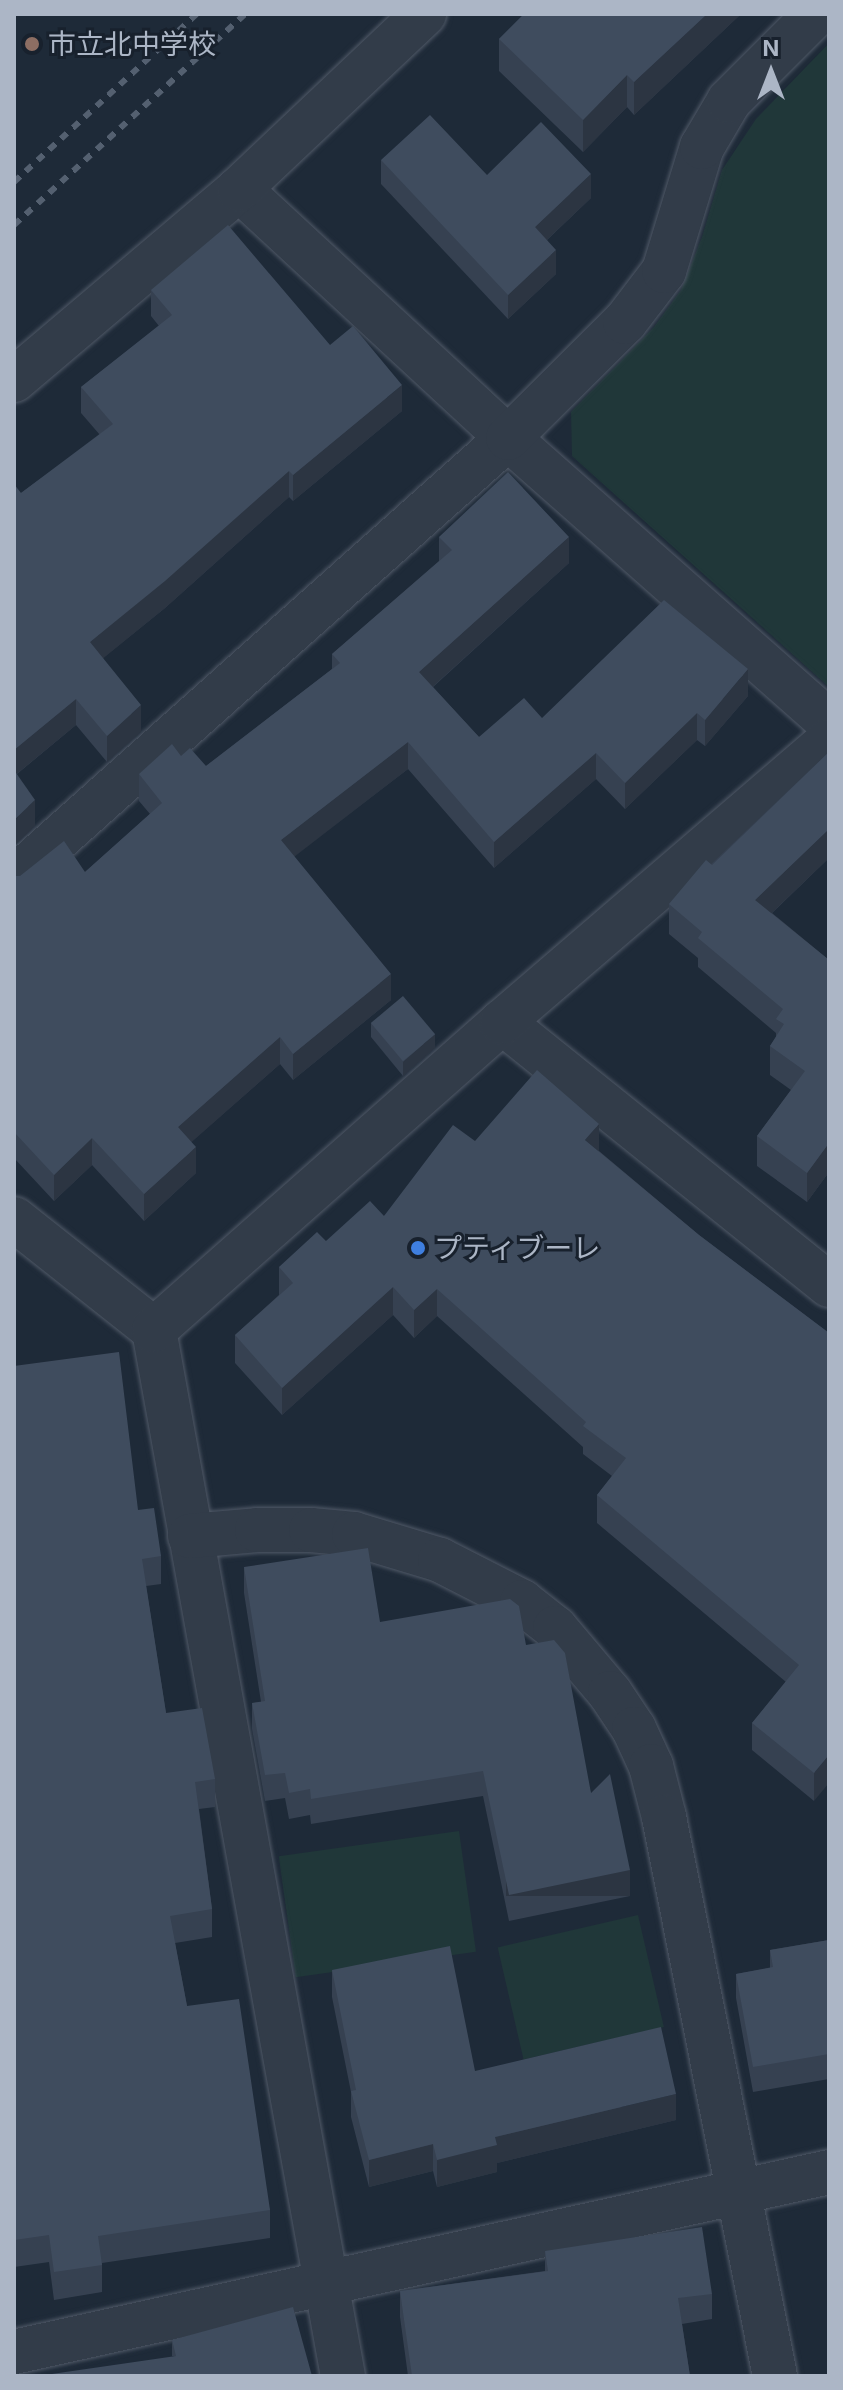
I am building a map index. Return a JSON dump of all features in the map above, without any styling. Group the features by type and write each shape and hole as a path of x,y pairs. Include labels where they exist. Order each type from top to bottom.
{"street":[{"path":"14,380 239,189 424,14"},
{"path":"14,878 508,438 625,322 664,271 702,147 729,101 816,14"},
{"path":"239,189 508,438 829,722"},
{"path":"154,1330 502,1022 829,741"},
{"path":"502,1022 829,1285"},
{"path":"14,1219 154,1330 343,2376"},
{"path":"190,1536 257,1530 354,1534 440,1560 522,1602 555,1628 583,1658 634,1729 651,1766 775,2376"},
{"path":"14,2352 829,2172"}],"green space":[{"path":"829,43 829,687 572,456 571,412 654,327 681,290 702,237 722,170 756,119"},
{"path":"459,1831 476,1952 296,1977 279,1856"},
{"path":"638,1915 664,2027 524,2059 498,1947"}],"building":[{"path":"524,14 707,14 634,82 627,75 583,120 499,39"},
{"path":"430,115 487,175 541,122 591,174 535,227 556,250 508,295 381,160"},
{"path":"228,225 330,345 353,326 402,385 293,475 289,471 165,581 90,642 141,705 107,736 76,699 14,750 14,484 21,493 113,424 81,387 172,315 151,290"},
{"path":"508,472 569,537 419,672 479,737 524,698 542,718 664,600 748,669 705,720 697,713 625,783 596,753 494,842 408,742 281,840 391,974 293,1054 280,1037 178,1127 196,1147 144,1194 92,1138 54,1175 14,1132 14,876 20,876 64,841 85,872 162,803 139,774 172,744 181,756 190,748 206,766 340,663 332,654 452,550 439,537"},
{"path":"829,752 829,829 755,900 829,960 829,1143 807,1173 757,1136 805,1071 770,1046 784,1024 776,1019 783,1009 698,938 702,932 669,904 706,860 712,865"},
{"path":"14,770 35,800 14,820"},
{"path":"403,996 435,1034 403,1061 371,1023"},
{"path":"537,1070 599,1124 585,1140 699,1235 829,1333 829,1755 814,1773 752,1723 799,1665 597,1495 626,1458 583,1426 586,1422 437,1289 414,1310 393,1287 282,1388 235,1335 293,1283 279,1267 317,1232 326,1241 370,1201 384,1216 453,1125 475,1141"},
{"path":"119,1352 138,1510 154,1508 161,1556 142,1559 166,1713 202,1708 215,1779 195,1782 212,1909 170,1916 187,2006 239,1999 270,2210 98,2236 102,2265 54,2272 49,2235 14,2240 14,1366"},
{"path":"368,1548 380,1622 510,1599 519,1606 526,1645 554,1640 565,1653 591,1793 610,1774 630,1870 509,1895 483,1771 311,1799 310,1789 289,1793 285,1773 265,1775 252,1703 265,1701 244,1567"},
{"path":"829,1940 829,2054 753,2067 736,1974 773,1967 770,1950"},
{"path":"450,1946 475,2071 661,2027 676,2094 495,2137 497,2145 437,2160 433,2144 369,2160 351,2091 356,2090 332,1970"},
{"path":"702,2227 712,2294 678,2298 690,2376 412,2376 400,2291 548,2271 545,2251"},
{"path":"293,2307 312,2376 38,2376 176,2356 172,2340"}],"railway":[{"path":"14,182 197,14"},
{"path":"14,225 245,14"}],"place":[{"name":"市立北中学校","path":"32,44"},
{"name":"プティブーレ","path":"418,1248"}]}
